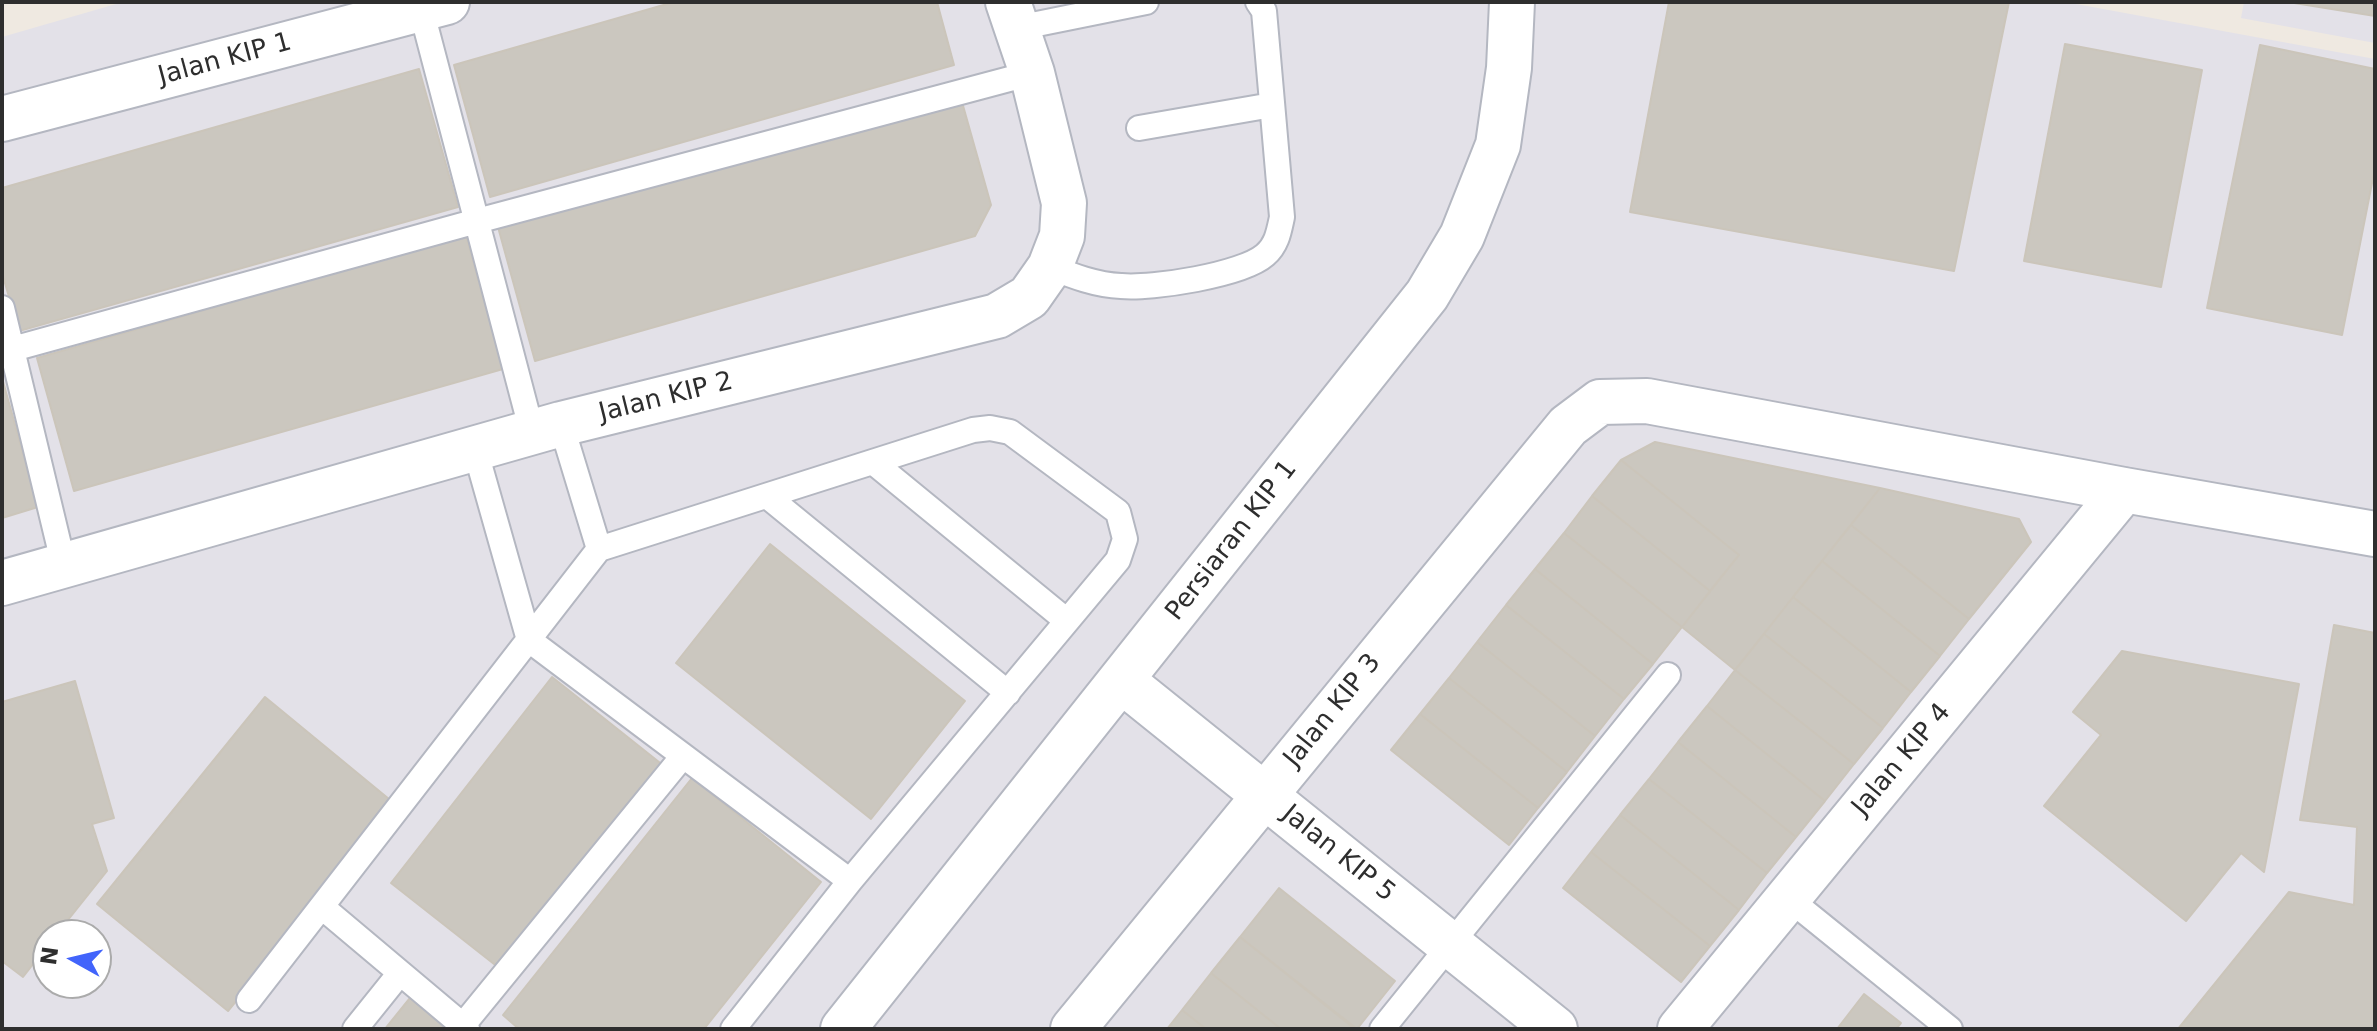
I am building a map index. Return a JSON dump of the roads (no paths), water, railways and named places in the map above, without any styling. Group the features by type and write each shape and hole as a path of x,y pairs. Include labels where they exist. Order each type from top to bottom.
{"street":[{"name":"Persiaran KIP 1","path":"843,1029 1427,295 1462,236 1498,145 1509,68 1512,2"},
{"name":"Jalan KIP 1","path":"2,119 434,5"},
{"name":"Jalan KIP 2","path":"2,583 546,428 997,316 1029,297 1050,267 1062,236 1064,203 1032,73 1012,15"},
{"name":"Jalan KIP 3","path":"1073,1029 1568,426 1600,402 1647,401 2124,490"},
{"path":"2124,490 2375,534"},
{"name":"Jalan KIP 4","path":"1680,1029 2124,490"},
{"name":"Jalan KIP 5","path":"1121,680 1555,1029"}],"lane":[{"path":"1012,15 1146,2"},
{"path":"1050,267 1089,281 1122,287 1166,285 1250,264 1265,255 1278,239 1282,217 1264,11 1258,2"},
{"path":"434,5 477,221 546,428 599,549"},
{"path":"7,351 477,221 1032,73"},
{"path":"1139,128 1272,105"},
{"path":"2,308 7,351 64,566"},
{"path":"249,1000 599,549 973,430 1010,432 1118,512 1125,539 1118,560 850,881 733,1029"},
{"path":"475,449 529,640 850,881"},
{"path":"873,462 1067,621"},
{"path":"767,496 1008,693"},
{"path":"1382,1029 1668,675"},
{"path":"322,907 465,1027 683,756"},
{"path":"1788,898 1950,1029"},
{"path":"355,1029 400,973"}]}
